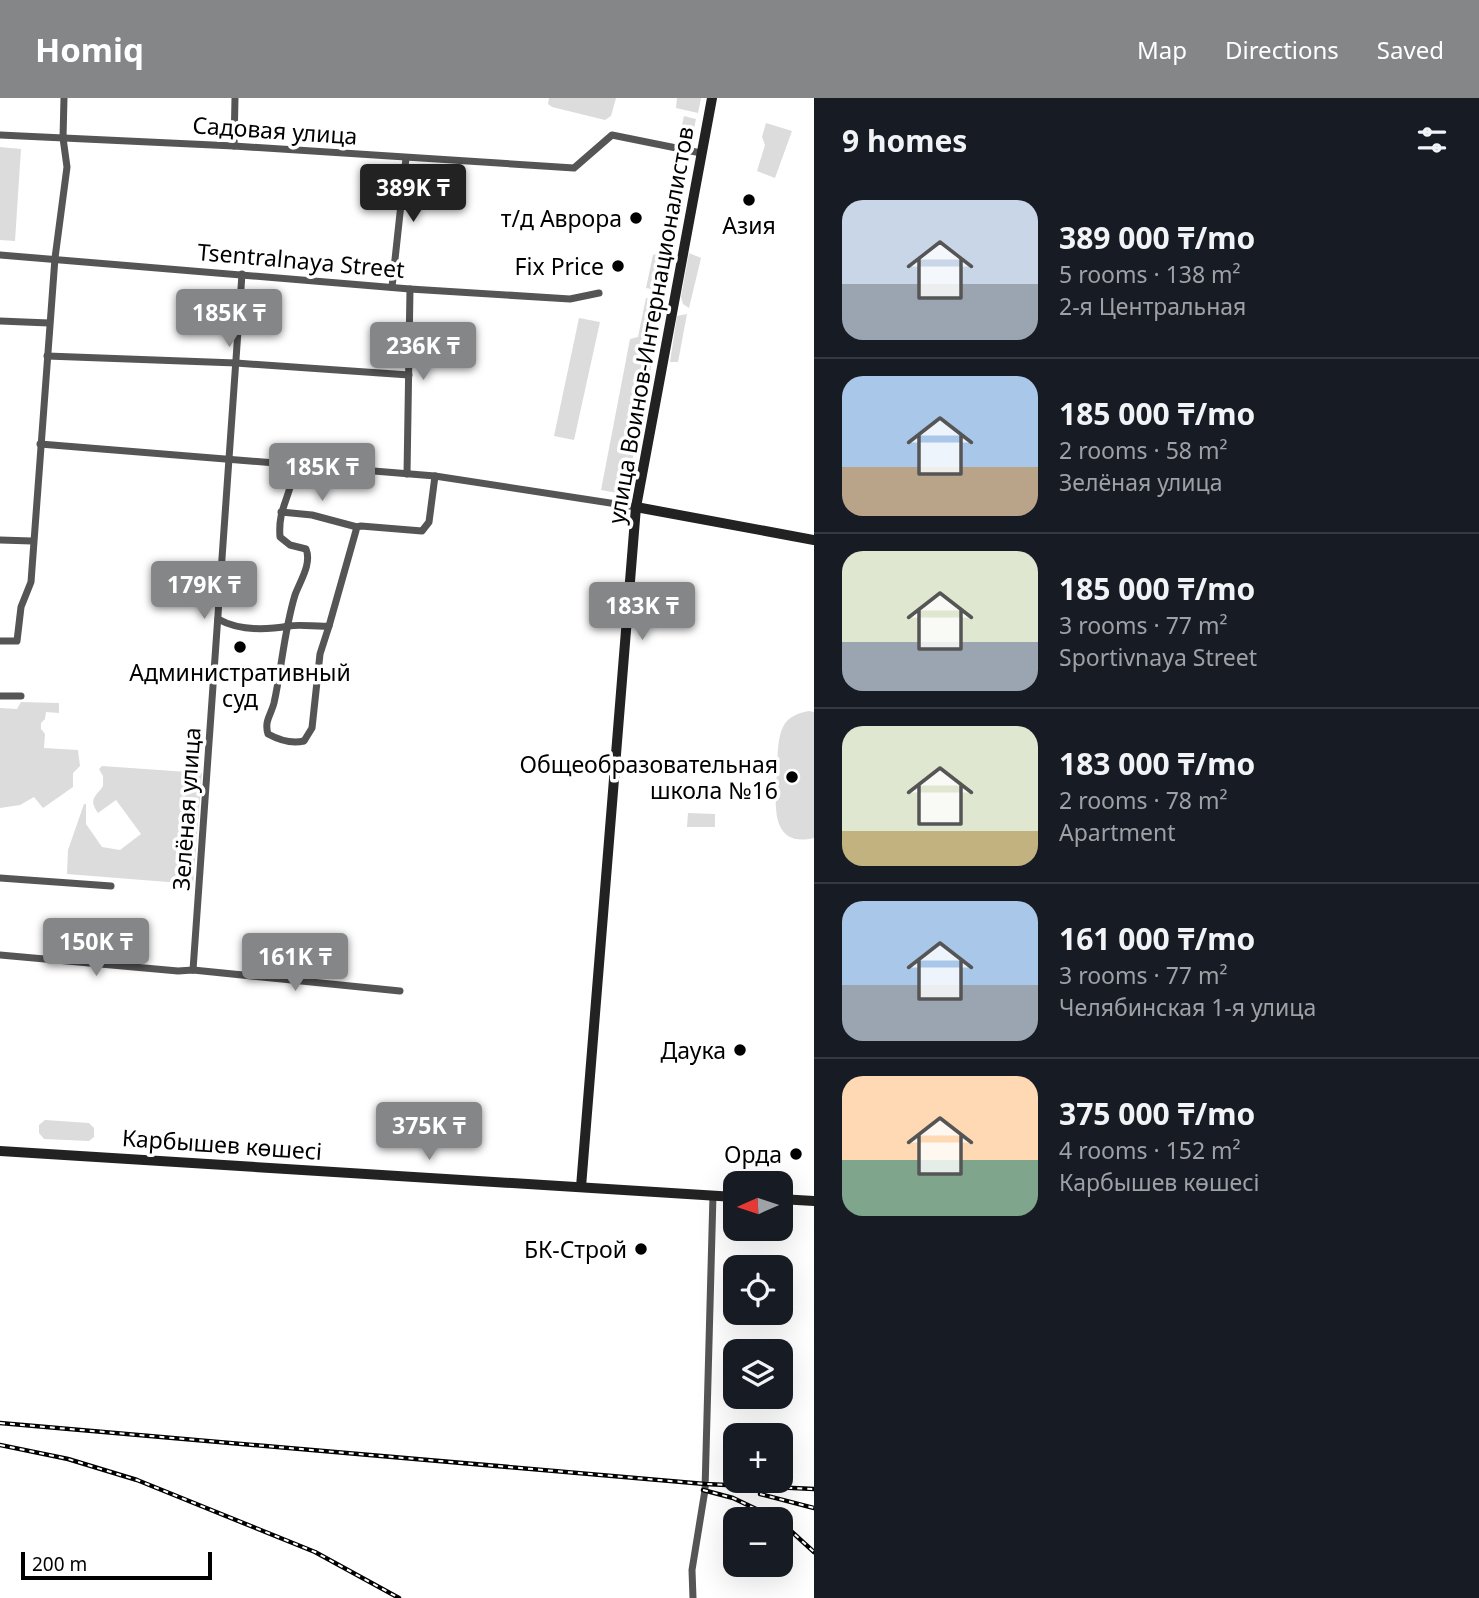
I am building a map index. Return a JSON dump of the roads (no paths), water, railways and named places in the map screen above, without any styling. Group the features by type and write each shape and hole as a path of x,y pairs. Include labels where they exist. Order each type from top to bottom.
{"street":[{"path":"0,641 17,641 20,607 31,582 49,323 67,167 63,138 64,98"},
{"path":"234,146 235,98"},
{"name":"улица Воинов-Интернационалистов","path":"582,1187 636,507 712,98"},
{"name":"Садовая улица","path":"0,135 234,146 574,168 612,135 701,153"},
{"path":"392,287 406,158"},
{"name":"Tsentralnaya Street","path":"0,255 410,289 570,299 599,293"},
{"name":"Зелёная улица","path":"193,970 242,274"},
{"path":"407,474 410,289"},
{"path":"0,321 49,323"},
{"path":"47,356 236,363 409,375"},
{"path":"40,443 435,476 636,507 814,540"},
{"path":"286,464 292,480 281,512 280,537 290,545 306,549 308,553 286,628 274,702 266,726 268,734 295,743 304,741 312,728 320,654 357,527"},
{"path":"281,512 312,515 357,527 422,531 429,522 435,476"},
{"path":"0,540 32,541"},
{"path":"218,620 232,627 329,626"},
{"path":"0,696 21,696"},
{"path":"0,878 111,886"},
{"path":"0,955 178,971 193,970 400,991"},
{"name":"Карбышев көшесі","path":"0,1150 723,1196"},
{"path":"692,1598 692,1570 705,1490 713,1195"},
{"path":"793,1200 814,1201"}],"railway":[{"path":"0,1423 705,1484 814,1489"},
{"path":"0,1445 68,1459 137,1480 315,1552 399,1598"},
{"path":"703,1490 733,1498 752,1507"},
{"path":"760,1494 814,1508"},
{"path":"793,1533 814,1552"}],"place":[{"name":"Азия","path":"749,200"},
{"name":"т/д Аврора","path":"636,218"},
{"name":"Fix Price","path":"618,266"},
{"name":"Административный суд","path":"240,647"},
{"name":"Общеобразовательная школа №16","path":"792,777"},
{"name":"Даука","path":"740,1050"},
{"name":"Орда","path":"796,1154"},
{"name":"БК-Строй","path":"641,1249"}]}
